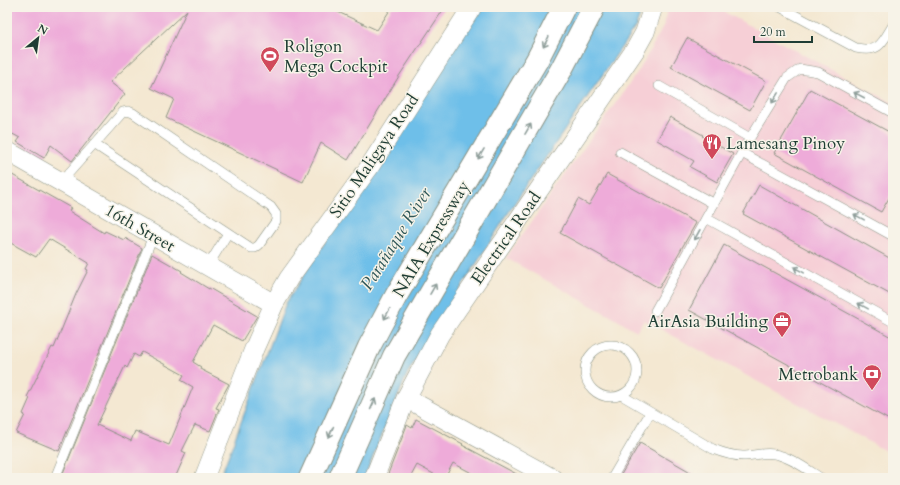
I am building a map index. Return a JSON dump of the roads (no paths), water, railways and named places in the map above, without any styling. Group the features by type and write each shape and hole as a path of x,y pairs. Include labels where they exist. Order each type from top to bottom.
{"highway":[{"name":"NAIA Expressway","path":"310,478 369,347 382,322 537,60 564,7"},
{"name":"NAIA Expressway","path":"340,478 394,356 561,70 594,7"}],"street":[{"name":"Sitio Maligaya Road","path":"204,478 254,349 274,304 289,278 368,169 472,7"},
{"name":"Electrical Road","path":"374,478 406,398 440,334 635,50 645,32 653,7"},
{"name":"16th Street","path":"7,151 274,304"},
{"path":"406,398 552,478"}],"lane":[{"path":"780,7 856,48 868,50 877,47 884,41 893,25"},
{"path":"655,311 750,138 787,78 800,69 818,72 893,113"},
{"path":"659,86 750,138"},
{"path":"61,182 94,144 123,112 128,111 271,207 276,214 276,221 259,245 255,248 251,248 94,144"},
{"path":"620,152 714,204"},
{"path":"742,153 893,236"},
{"path":"706,218 893,322"},
{"path":"208,266 228,233"},
{"path":"55,478 153,236"},
{"path":"621,395 628,391 633,385 637,369 635,361 631,354 624,348 608,345 600,347 592,353 586,364 586,377 589,386 595,392 604,396 612,397 621,395 712,449 728,455 743,456 764,453 775,454 784,457 822,478"},
{"path":"612,478 650,412"}],"water":[{"name":"Parañaque River","path":"475,7 643,7 636,26 514,204 408,372 364,478 220,478 286,303"}],"place":[{"name":"Roligon Mega Cockpit","path":"270,73"},
{"name":"Lamesang Pinoy","path":"712,160"},
{"name":"AirAsia Building","path":"782,338"},
{"name":"Metrobank","path":"872,391"}]}
